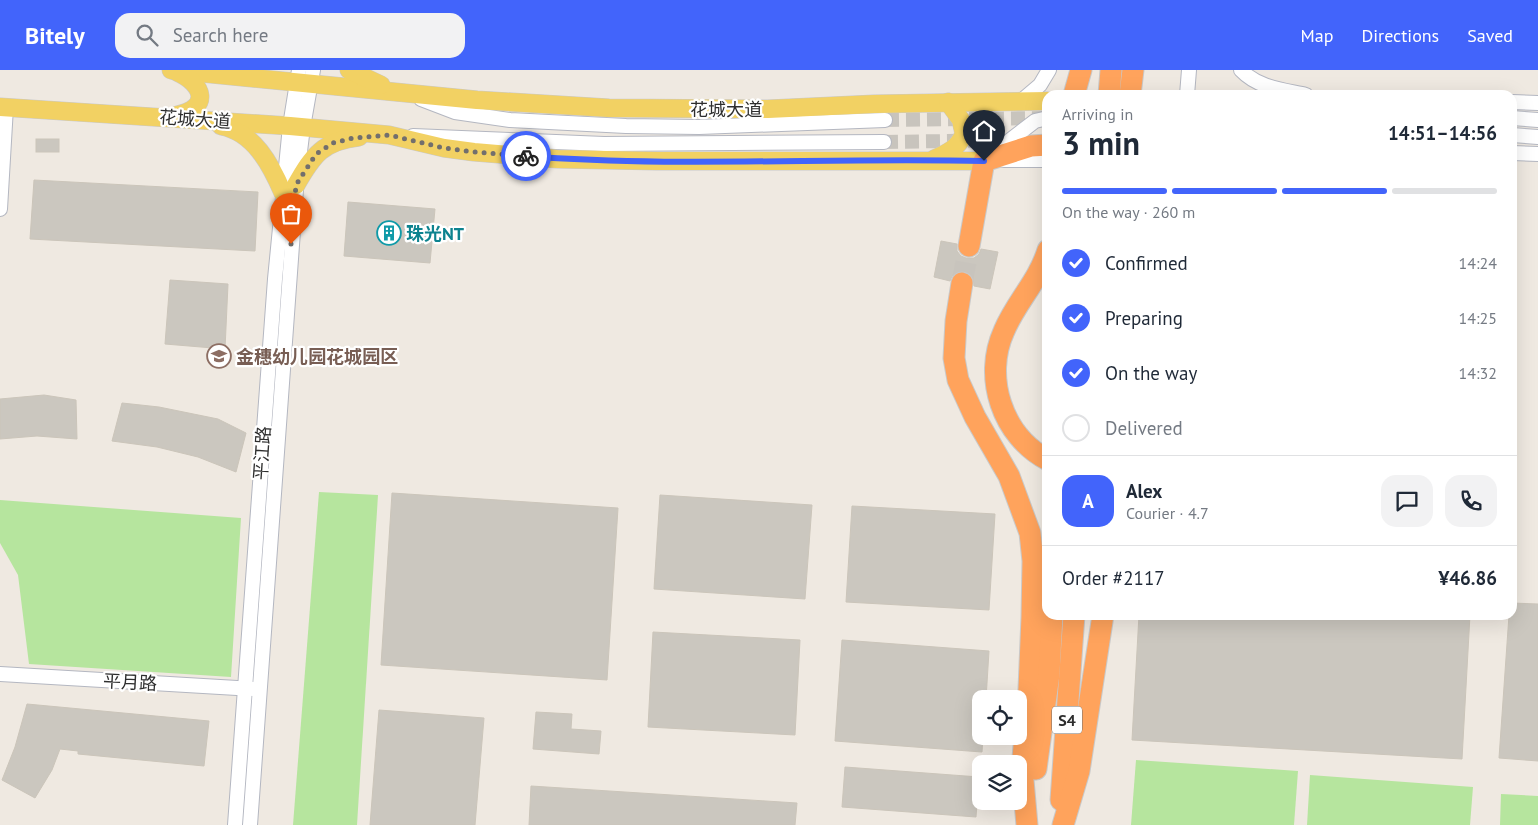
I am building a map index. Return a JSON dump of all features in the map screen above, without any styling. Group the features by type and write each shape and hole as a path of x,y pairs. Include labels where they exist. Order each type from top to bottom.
{"highway":[{"path":"1076,90 1082,70"},
{"path":"1080,90 1082,70"},
{"path":"1109,90 1111,70"},
{"path":"1131,90 1133,70"},
{"path":"969,246 984,161 1031,146 1042,145"},
{"path":"1042,264 1035,280 1004,330 997,349 995,367 996,388 1000,406 1022,441 1042,457"},
{"path":"962,283 956,320 954,358 958,380 975,417 1009,476 1030,533 1033,561 1030,689 1022,769 1027,825"},
{"name":"S4","path":"1031,825 1048,674 1052,620"},
{"name":"S4","path":"1061,825 1074,620"},
{"path":"1061,825 1079,771 1102,620"}],"main road":[{"path":"166,118 193,110 198,106 198,89 193,81 172,70"},
{"name":"花城大道","path":"172,70 247,78 305,77 406,93 506,102 609,108 768,108 948,102 1042,102"},
{"path":"247,78 275,70"},
{"path":"349,70 373,82 406,93"},
{"path":"931,160 948,154 956,148 964,134 961,120 948,102"},
{"name":"花城大道","path":"3,107 389,135 444,148 557,159 984,161"},
{"path":"166,118 228,128 242,136 265,157 275,173 289,189 316,154 324,148 342,140 389,135"}],"street":[{"path":"1019,103 1040,85 1049,70"},
{"path":"1188,90 1189,70"},
{"path":"1241,70 1255,82 1282,90"},
{"name":"平江路","path":"235,825 245,688 289,189 296,127 305,77"},
{"name":"花城大道","path":"406,93 454,112 533,122 699,127 885,120"},
{"path":"1517,102 1538,103"},
{"path":"0,209 3,107"},
{"path":"1517,118 1538,120"},
{"path":"984,161 1035,121 1042,119"},
{"name":"花城大道","path":"389,135 604,144 884,142"},
{"path":"1517,135 1538,137"},
{"path":"1517,153 1538,154"},
{"name":"花城大道","path":"984,161 1042,160"},
{"name":"平江路","path":"250,825 260,689 289,189"},
{"name":"平月路","path":"0,674 260,689"}],"green space":[{"path":"319,492 378,495 357,825 293,825"},
{"path":"0,500 241,518 231,677 29,664 18,575 0,543"},
{"path":"1136,760 1298,771 1294,825 1131,825"},
{"path":"1310,775 1473,787 1470,825 1307,825"},
{"path":"1501,794 1538,796 1538,825 1500,825"}],"building":[{"path":"36,139 59,139 59,152 36,152"},
{"path":"34,180 258,192 255,251 30,239"},
{"name":"珠光NT","path":"348,202 435,209 430,263 344,256"},
{"path":"941,241 957,244 957,251 966,258 974,258 981,249 998,252 990,289 974,286 973,278 964,271 957,272 950,281 934,277"},
{"path":"170,280 228,284 225,349 165,344"},
{"path":"44,395 76,400 77,439 37,436 0,439 0,399"},
{"path":"122,403 159,407 218,419 246,433 236,472 198,457 157,447 112,441"},
{"path":"392,493 618,508 607,680 381,665"},
{"path":"660,495 812,505 805,599 654,589"},
{"path":"852,506 995,514 989,610 846,602"},
{"path":"1517,603 1538,604 1538,761 1499,758 1509,620 1517,620"},
{"path":"1139,620 1470,620 1462,759 1132,740"},
{"path":"653,632 800,640 795,735 648,727"},
{"path":"842,640 989,651 987,690 972,690 972,745 982,745 982,752 835,741"},
{"path":"27,704 209,721 204,766 78,754 78,751 60,749 52,770 35,798 2,780 15,747"},
{"path":"379,710 484,718 475,825 370,825"},
{"path":"536,712 572,714 571,729 601,731 599,754 533,749"},
{"path":"845,767 972,776 972,810 977,810 976,817 842,807"},
{"path":"531,786 797,803 795,825 529,825"}],"tunnel":[{"path":"885,120 1042,118"},
{"path":"884,142 1016,140"},
{"path":"962,283 969,246"}],"way so far":[{"path":"291,244 296,185 316,154 333,143 353,138 389,135 444,148 526,156"}],"place":[{"name":"珠光NT","path":"389,233"},
{"name":"金穗幼儿园花城园区","path":"219,356"}],"route":[{"path":"526,156 557,159 657,161 984,161"}]}
